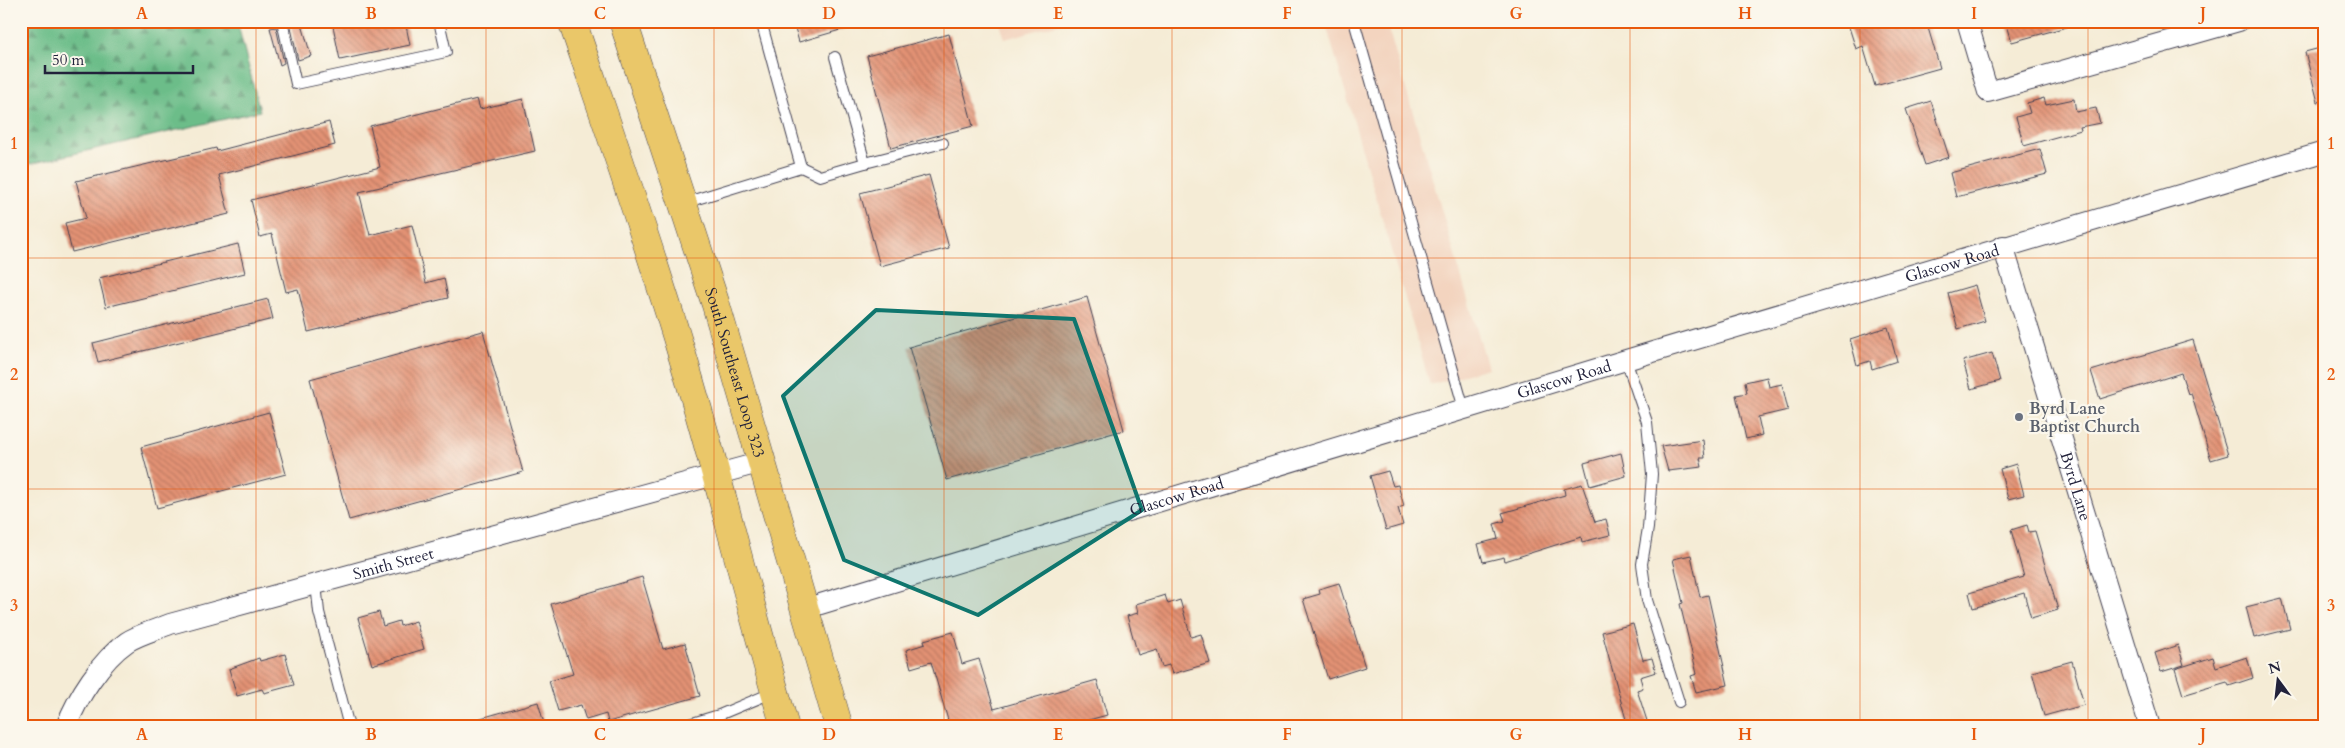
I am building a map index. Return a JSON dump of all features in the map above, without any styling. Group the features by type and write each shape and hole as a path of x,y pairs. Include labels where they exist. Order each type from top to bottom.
{"highway":[{"path":"572,21 657,271 717,474 785,727"},
{"name":"South Southeast Loop 323","path":"623,21 716,305 839,727"}],"street":[{"path":"1967,21 1988,92 2239,21"},
{"name":"Glascow Road","path":"804,609 2003,246 2324,152"},
{"name":"Byrd Lane","path":"2003,246 2150,727"},
{"name":"Smith Street","path":"66,727 73,708 96,673 127,642 170,624 762,462"}],"lane":[{"path":"282,21 296,84 446,52 439,21"},
{"path":"762,21 801,167"},
{"path":"1354,21 1464,409"},
{"path":"835,57 865,163"},
{"path":"683,203 801,167 820,176 943,143"},
{"path":"1626,360 1647,422 1652,474 1648,528 1642,564 1647,600 1679,702"},
{"path":"316,584 321,620 349,727"},
{"path":"679,727 719,715 774,691"}],"highlighted area":[{"path":"876,310 1074,319 1142,510 978,615 844,560 783,396"}],"shaded area":[{"path":"999,21 1069,21 1005,39"},
{"path":"1325,21 1386,21 1488,368 1430,385"}],"green space":[{"path":"21,21 237,21 260,111 21,166"}],"building":[{"path":"301,21 311,56 298,60 290,23"},
{"path":"357,21 405,21 410,45 340,60 333,26"},
{"path":"793,21 854,21 854,26 799,42"},
{"path":"1847,21 1926,21 1940,68 1875,86 1863,46 1856,49"},
{"path":"2006,21 2069,21 2070,26 2012,42"},
{"path":"276,27 284,63 280,65 270,28"},
{"path":"949,34 973,126 891,148 867,56"},
{"path":"2324,47 2324,101 2318,102 2305,52"},
{"path":"2044,98 2046,105 2074,99 2076,112 2096,108 2100,123 2080,127 2081,130 2024,146 2016,117 2030,113 2027,103"},
{"path":"477,99 480,109 523,99 535,151 359,192 370,235 412,225 426,283 444,278 448,298 308,332 298,289 286,292 272,234 260,237 251,200 380,167 370,126"},
{"path":"1931,101 1949,157 1925,165 1906,109"},
{"path":"329,122 335,145 219,175 229,214 72,252 65,223 86,218 76,181 216,148 217,151"},
{"path":"2040,149 2047,174 1956,197 1950,173"},
{"path":"929,175 949,248 880,266 860,193"},
{"path":"238,244 245,273 106,307 99,278"},
{"path":"1975,285 1985,321 1958,329 1948,293"},
{"path":"1087,297 1124,430 947,480 909,347"},
{"path":"268,299 273,319 98,362 93,343"},
{"path":"1888,327 1897,361 1872,369 1870,361 1857,365 1850,339"},
{"path":"483,331 523,472 349,520 310,379"},
{"path":"2193,340 2228,455 2211,460 2191,393 2188,394 2181,373 2100,399 2091,371"},
{"path":"1992,353 2000,381 1971,389 1963,361"},
{"path":"1767,377 1769,387 1782,384 1788,410 1758,417 1762,435 1746,439 1736,395 1747,393 1745,382"},
{"path":"269,412 286,474 157,508 141,447"},
{"path":"1703,440 1705,458 1700,458 1702,467 1668,471 1661,446"},
{"path":"1621,453 1626,476 1590,486 1584,463"},
{"path":"2016,464 2024,495 2008,499 2000,469"},
{"path":"1388,471 1393,486 1398,485 1404,506 1398,508 1403,525 1386,530 1370,476"},
{"path":"1582,484 1595,522 1606,519 1610,535 1582,542 1581,537 1505,561 1504,557 1483,562 1478,544 1498,539 1494,524 1505,521 1502,513 1565,495 1564,489"},
{"path":"2027,525 2029,532 2035,531 2058,610 2031,618 2024,593 1973,608 1969,593 2024,577 2011,530"},
{"path":"1691,555 1700,597 1708,595 1728,685 1696,692 1691,676 1697,674 1680,604 1683,603 1673,559"},
{"path":"642,577 663,649 685,643 700,696 608,722 606,714 586,720 581,705 558,711 549,681 573,674 551,604"},
{"path":"1339,583 1365,667 1328,679 1303,599 1320,594 1319,589"},
{"path":"1165,595 1168,604 1180,600 1191,637 1201,634 1210,663 1172,674 1169,665 1162,667 1157,649 1138,655 1127,616 1138,613 1136,604"},
{"path":"2282,598 2290,629 2254,638 2246,607"},
{"path":"379,612 383,626 399,621 400,626 416,621 424,649 372,665 358,618"},
{"path":"1633,624 1643,660 1652,658 1656,672 1640,677 1643,688 1637,690 1649,727 1628,727 1602,632"},
{"path":"953,632 962,664 979,659 994,709 1097,680 1107,715 1074,724 1075,727 950,727 931,662 911,668 906,650 925,644 924,640"},
{"path":"2178,645 2184,665 2161,672 2155,653"},
{"path":"285,654 294,685 264,693 262,689 237,696 229,669 259,658 260,661"},
{"path":"2213,657 2216,667 2247,657 2253,678 2229,686 2227,682 2183,695 2175,669"},
{"path":"2072,661 2084,705 2044,716 2032,672"},
{"path":"538,702 545,727 467,727 467,722"}],"place":[{"name":"Byrd Lane Baptist Church","path":"2019,417"}]}
